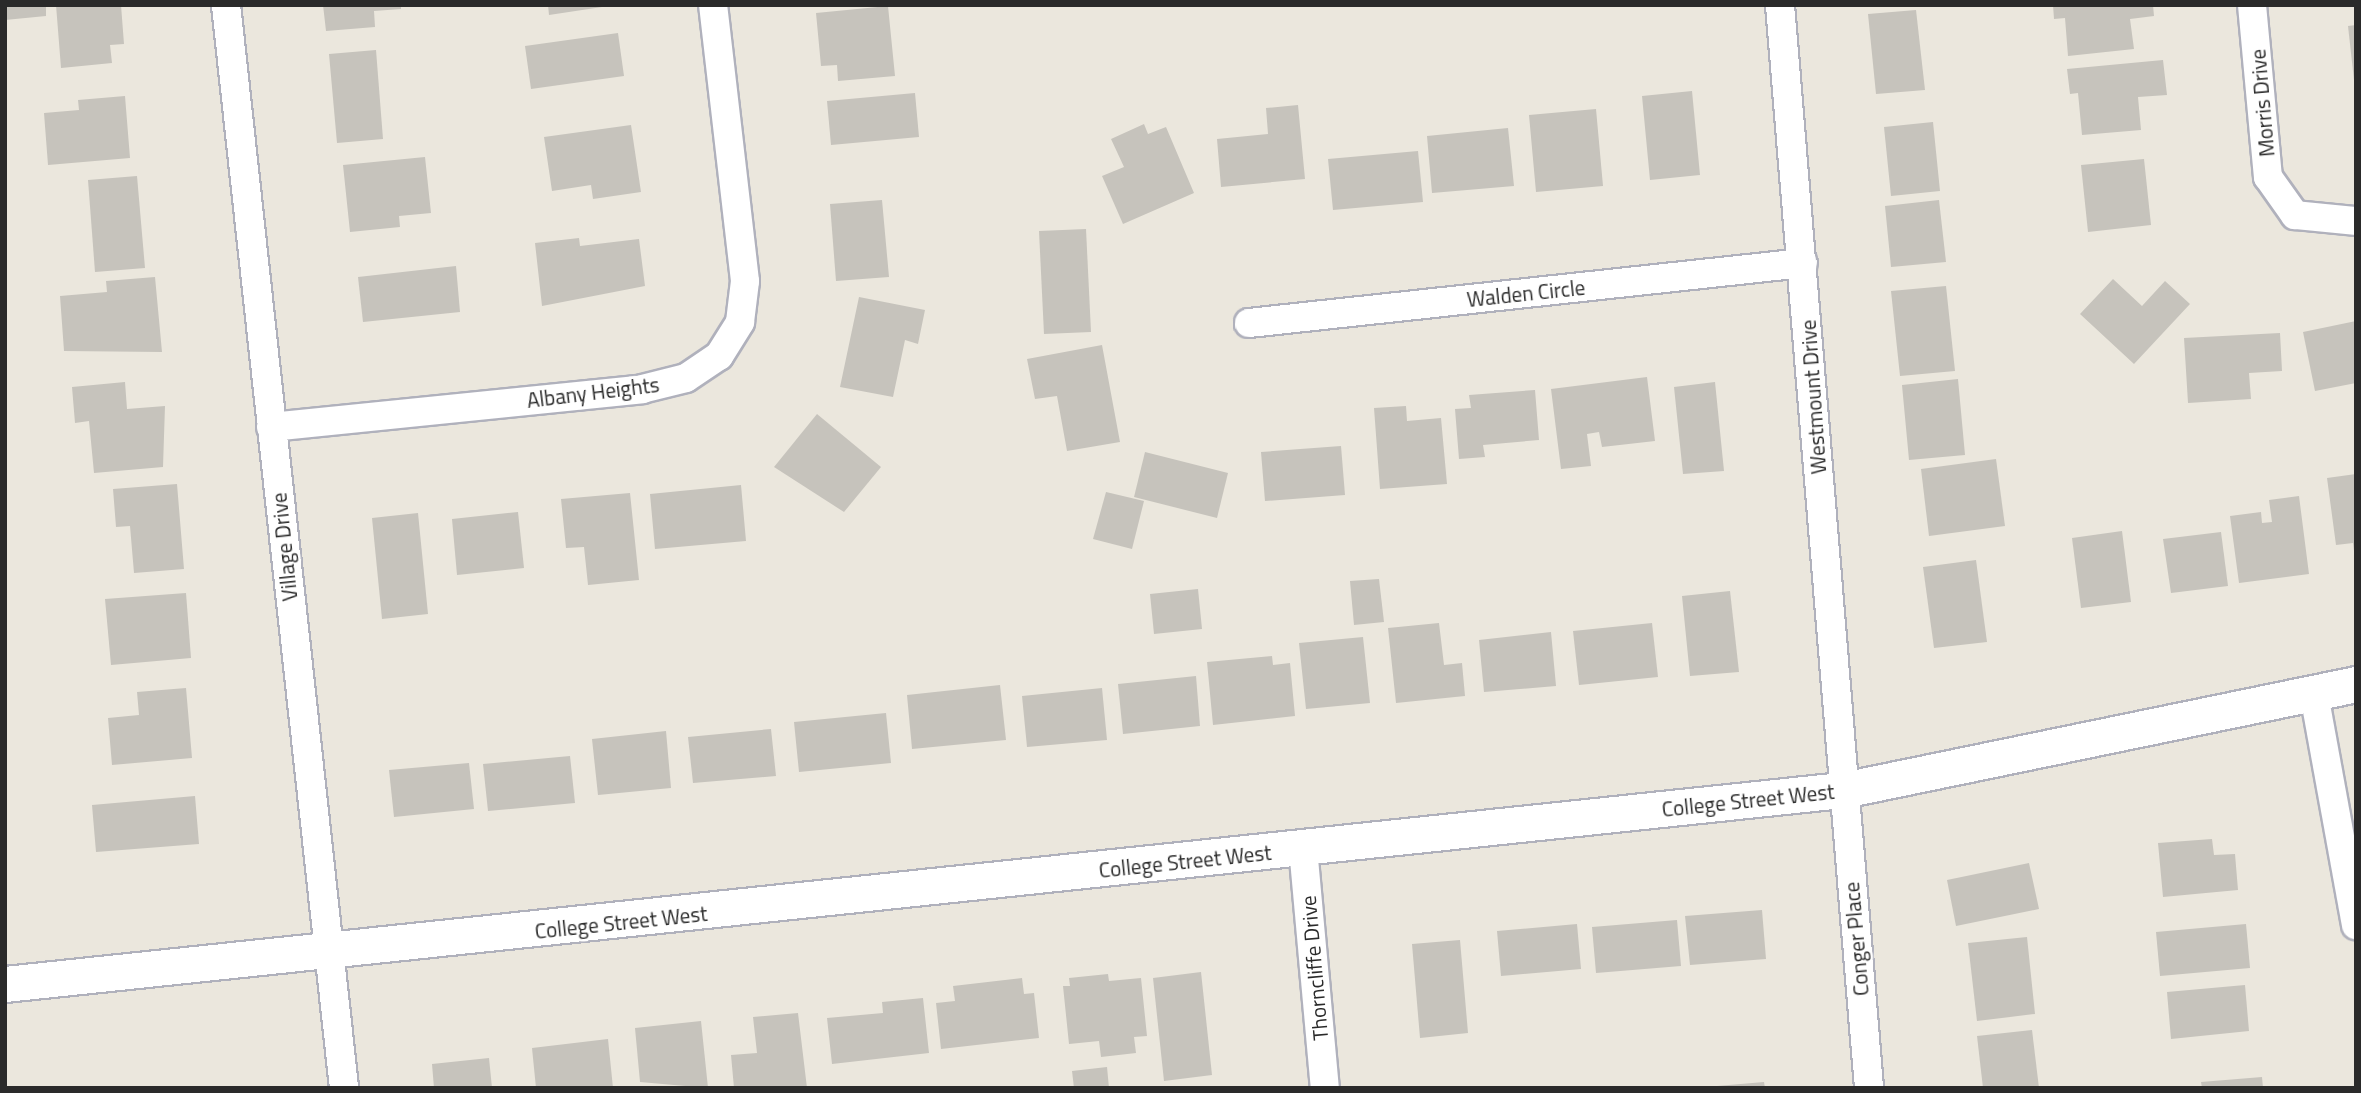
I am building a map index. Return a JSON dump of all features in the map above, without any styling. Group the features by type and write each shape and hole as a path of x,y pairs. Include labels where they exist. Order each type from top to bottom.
{"street":[{"name":"Village Drive","path":"226,5 344,1088"},
{"name":"Albany Heights","path":"271,427 642,389 686,378 719,356 740,323 745,281 713,5"},
{"name":"Westmount Drive","path":"1780,5 1803,263 1843,790"},
{"name":"Morris Drive","path":"2252,5 2269,177 2295,215 2356,220"},
{"name":"Walden Circle","path":"1249,323 1803,263"},
{"name":"College Street West","path":"5,984 330,953 1843,790 2356,684"},
{"path":"2314,694 2356,925"},
{"name":"Conger Place","path":"1843,790 1869,1088"},
{"name":"Thorncliffe Drive","path":"1303,848 1325,1088"}],"building":[{"path":"5,5 46,5 46,16 5,20"},
{"path":"56,5 121,5 124,44 110,45 112,63 61,68"},
{"path":"323,5 401,5 401,9 374,11 375,27 326,31"},
{"path":"548,5 602,5 602,7 549,15"},
{"path":"2053,5 2153,5 2154,16 2130,19 2134,49 2068,56 2065,18 2054,19"},
{"path":"888,6 895,76 838,81 837,65 821,66 816,13"},
{"path":"1916,10 1925,90 1876,94 1868,14"},
{"path":"2356,25 2356,80 2354,80 2348,26"},
{"path":"618,33 624,76 531,89 525,46"},
{"path":"376,50 383,139 337,143 329,54"},
{"path":"2163,60 2167,95 2138,97 2141,130 2082,135 2078,93 2070,94 2067,69"},
{"path":"1692,91 1700,175 1650,180 1642,96"},
{"path":"915,93 919,137 831,145 827,101"},
{"path":"125,96 130,158 48,165 44,113 79,110 78,100"},
{"path":"1298,105 1305,179 1221,187 1217,139 1268,134 1266,108"},
{"path":"1596,109 1603,186 1536,192 1529,115"},
{"path":"1933,122 1940,191 1891,196 1884,127"},
{"path":"1144,124 1148,134 1166,127 1194,193 1123,224 1102,176 1124,167 1111,139"},
{"path":"631,125 641,192 593,199 591,185 552,191 544,137"},
{"path":"1508,128 1514,186 1432,193 1427,136"},
{"path":"1418,151 1423,202 1333,210 1328,159"},
{"path":"425,157 431,213 399,216 400,227 350,232 343,165"},
{"path":"2144,159 2151,225 2088,232 2081,165"},
{"path":"137,176 145,268 95,272 88,180"},
{"path":"882,200 889,277 836,281 830,204"},
{"path":"1939,200 1946,262 1891,267 1885,206"},
{"path":"1086,229 1091,332 1044,334 1039,231"},
{"path":"579,238 580,246 639,239 645,286 542,306 535,243"},
{"path":"456,266 460,312 363,322 358,277"},
{"path":"155,277 162,352 64,351 60,296 107,292 106,281"},
{"path":"2113,279 2142,306 2165,281 2190,304 2134,364 2080,314"},
{"path":"1946,286 1955,371 1900,376 1891,291"},
{"path":"859,297 925,310 918,344 905,340 893,397 840,387"},
{"path":"2356,321 2356,383 2315,391 2303,332"},
{"path":"2280,333 2282,371 2249,373 2251,399 2188,403 2184,338"},
{"path":"1102,345 1120,442 1067,451 1057,396 1035,399 1027,359"},
{"path":"1647,377 1655,441 1602,447 1599,432 1587,434 1591,466 1561,469 1551,389"},
{"path":"1958,379 1965,455 1909,460 1902,385"},
{"path":"125,382 127,409 165,406 163,467 94,473 89,421 75,423 72,387"},
{"path":"1715,382 1724,471 1683,474 1674,387"},
{"path":"1535,390 1539,440 1483,445 1485,457 1459,459 1455,409 1471,408 1469,395"},
{"path":"1406,406 1407,421 1441,418 1447,484 1380,489 1374,408"},
{"path":"817,414 881,467 844,512 774,467"},
{"path":"1341,446 1345,495 1265,501 1261,452"},
{"path":"1145,452 1228,473 1217,518 1134,497"},
{"path":"1996,459 2005,526 1929,536 1921,469"},
{"path":"2356,474 2354,551 2353,543 2336,545 2327,478"},
{"path":"177,484 184,569 134,573 130,526 116,527 113,489"},
{"path":"741,485 746,541 655,549 650,494"},
{"path":"1106,492 1144,501 1132,549 1093,539"},
{"path":"630,493 639,580 588,585 584,547 566,548 561,499"},
{"path":"2299,496 2309,574 2239,583 2230,516 2261,512 2262,523 2272,522 2269,500"},
{"path":"518,512 524,568 457,575 452,519"},
{"path":"418,513 428,614 382,619 372,518"},
{"path":"2122,531 2131,602 2081,608 2072,538"},
{"path":"2221,532 2228,586 2171,593 2163,539"},
{"path":"1976,560 1987,642 1934,648 1923,567"},
{"path":"1379,579 1384,622 1354,625 1350,581"},
{"path":"1198,589 1202,629 1154,634 1150,594"},
{"path":"1730,591 1739,672 1690,676 1682,596"},
{"path":"186,593 191,658 111,665 105,599"},
{"path":"1439,623 1444,665 1462,663 1465,696 1396,703 1388,628"},
{"path":"1652,623 1658,677 1579,685 1573,631"},
{"path":"1551,632 1556,686 1484,692 1479,640"},
{"path":"1363,637 1370,703 1306,709 1299,643"},
{"path":"1272,656 1273,665 1290,663 1295,716 1213,725 1207,662"},
{"path":"1196,676 1200,726 1123,734 1118,684"},
{"path":"1000,685 1006,740 912,749 907,695"},
{"path":"186,688 192,758 112,765 108,718 139,715 137,692"},
{"path":"1102,688 1107,740 1027,747 1022,696"},
{"path":"886,713 891,763 799,772 794,722"},
{"path":"771,729 776,776 693,783 688,737"},
{"path":"666,731 671,788 598,795 592,739"},
{"path":"570,756 575,803 488,811 483,764"},
{"path":"469,763 474,809 394,817 389,770"},
{"path":"195,796 199,844 96,852 92,805"},
{"path":"2212,839 2214,855 2235,854 2238,890 2163,897 2158,843"},
{"path":"2029,863 2039,909 1956,926 1947,880"},
{"path":"1762,910 1766,959 1690,965 1685,916"},
{"path":"1677,920 1681,966 1596,973 1592,927"},
{"path":"1577,924 1581,969 1501,976 1497,931"},
{"path":"2246,924 2250,968 2160,976 2156,932"},
{"path":"2027,937 2035,1014 1977,1021 1968,943"},
{"path":"1460,940 1468,1033 1420,1038 1412,944"},
{"path":"1201,972 1212,1075 1164,1081 1153,978"},
{"path":"1108,974 1109,981 1141,978 1147,1036 1134,1037 1136,1053 1101,1057 1099,1041 1069,1044 1063,986 1070,986 1069,978"},
{"path":"1022,978 1024,994 1034,993 1039,1038 941,1049 936,1003 955,1001 953,986"},
{"path":"2245,985 2249,1031 2171,1039 2167,992"},
{"path":"923,998 929,1053 832,1064 827,1018 883,1013 882,1002"},
{"path":"798,1013 807,1088 734,1088 731,1055 757,1053 753,1017"},
{"path":"701,1021 708,1088 640,1082 635,1028"},
{"path":"2032,1030 2039,1088 1983,1088 1977,1036"},
{"path":"608,1039 613,1088 536,1088 532,1048"},
{"path":"489,1058 492,1088 434,1088 432,1064"},
{"path":"1107,1067 1109,1088 1074,1088 1072,1071"},
{"path":"2262,1077 2263,1088 2202,1088 2201,1082"},
{"path":"1764,1082 1765,1088 1717,1088 1717,1086"}]}
